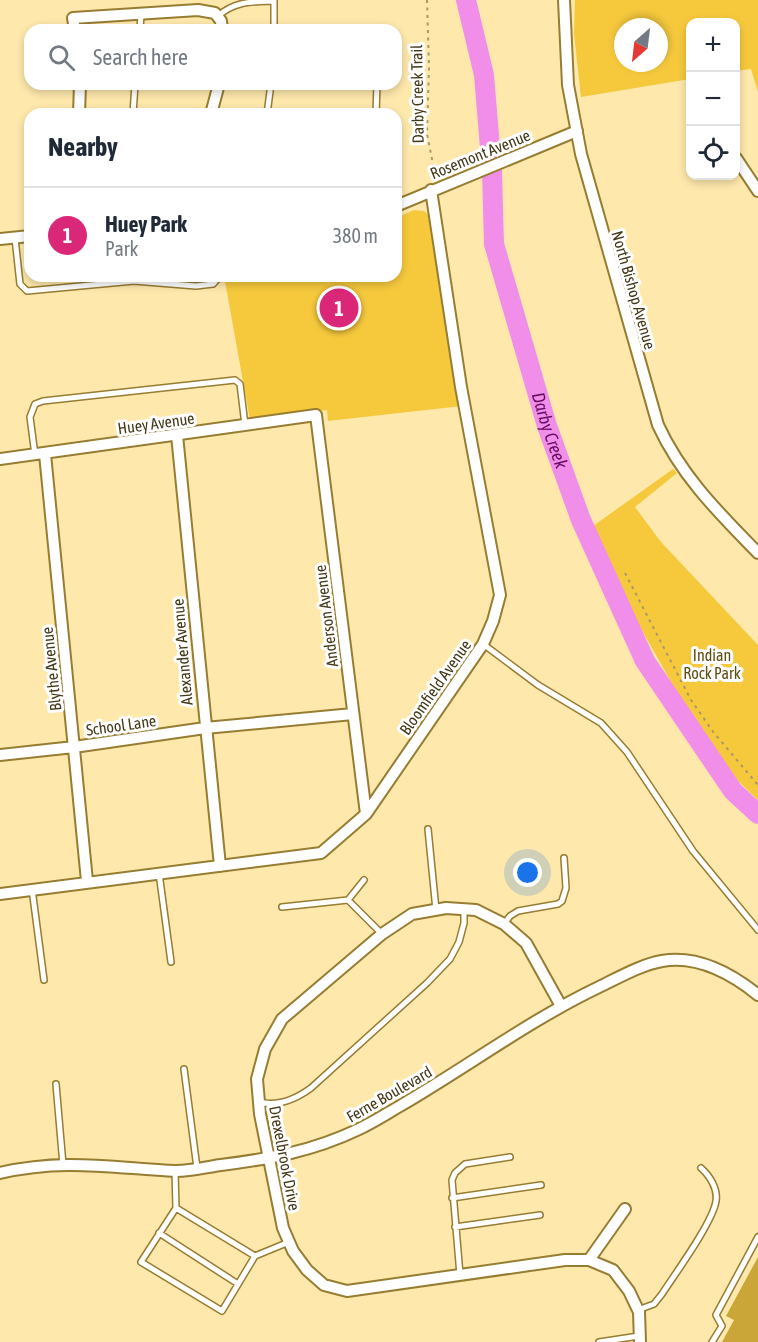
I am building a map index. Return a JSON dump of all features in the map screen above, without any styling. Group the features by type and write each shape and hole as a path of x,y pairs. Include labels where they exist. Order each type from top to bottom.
{"street":[{"name":"North Bishop Avenue","path":"564,0 568,85 584,165 658,425 675,458 702,495 758,554"},
{"path":"74,24 73,18 198,10 215,13 221,24"},
{"path":"79,108 80,90"},
{"path":"213,108 217,90"},
{"name":"Rosemont Avenue","path":"402,203 577,131"},
{"path":"740,165 758,191"},
{"name":"Bloomfield Avenue","path":"0,894 87,881 321,853 366,814 483,644 493,621 500,595 461,387 434,189"},
{"path":"0,239 24,237"},
{"name":"Huey Avenue","path":"0,459 316,415"},
{"name":"Anderson Avenue","path":"316,415 366,814"},
{"name":"Alexander Avenue","path":"177,435 220,866"},
{"name":"Blythe Avenue","path":"40,455 87,881"},
{"name":"School Lane","path":"0,755 205,728 353,714"},
{"name":"Drexelbrook Drive","path":"561,1006 526,943 504,924 476,910 436,910 412,914 382,934 282,1019 265,1049 257,1079 259,1102 268,1159 283,1228 297,1258 316,1278 324,1285 347,1291 565,1260 589,1260 613,1270 629,1291 638,1310 640,1339"},
{"name":"Ferne Boulevard","path":"0,1173 26,1167 63,1164 175,1171 268,1159 312,1149 358,1130 424,1092 561,1006 640,968 663,961 687,960 717,969 758,995"},
{"path":"589,1260 625,1209"}],"lane":[{"path":"218,16 228,8 242,2 274,1 274,24"},
{"path":"140,24 141,14"},
{"path":"133,108 135,90"},
{"path":"268,108 270,90"},
{"path":"376,108 377,90"},
{"path":"15,238 20,284 27,291 123,282"},
{"path":"146,282 196,286 215,282"},
{"path":"40,455 30,417 35,404 43,401 235,380 240,384 245,425"},
{"path":"483,644 538,685 601,723 627,752 693,851 758,930"},
{"path":"428,829 436,910"},
{"path":"504,924 518,911 558,904 562,901 566,888 564,858"},
{"path":"159,873 171,962"},
{"path":"282,907 348,900 364,880"},
{"path":"32,889 44,980"},
{"path":"348,900 382,934"},
{"path":"259,1102 282,1103 299,1097 312,1088 427,983 450,959 459,942 464,923 464,909"},
{"path":"184,1069 197,1168"},
{"path":"56,1084 63,1164"},
{"path":"460,1275 452,1180 460,1167 465,1164 510,1157"},
{"path":"638,1310 654,1304 662,1294 708,1221 716,1200 709,1175 701,1168"},
{"path":"175,1171 176,1208 141,1262 222,1311 255,1256 289,1242"},
{"path":"452,1198 541,1185"},
{"path":"176,1208 255,1256"},
{"path":"455,1227 540,1215"},
{"path":"159,1233 238,1284"},
{"path":"712,1342 722,1326 716,1315 758,1238"},
{"path":"599,1342 640,1339"}],"path":[{"name":"Darby Creek Trail","path":"427,0 429,67 427,134 434,189"},
{"path":"625,573 691,700 714,733 758,785"}],"green space":[{"path":"575,0 758,0 758,92 751,69 740,70 740,18 686,18 686,80 581,97 574,34"},
{"path":"414,210 424,211 434,220 462,406 328,421 327,410 250,420 225,282 402,282 402,215"},
{"name":"Indian Rock Park","path":"673,469 677,473 635,507 661,542 758,645 758,800 714,758 586,531"}],"building":[{"path":"758,1257 758,1342 722,1342 734,1320 726,1316"}],"waterway":[{"name":"Darby Creek","path":"466,0 484,75 492,172 494,244 547,426 581,520 645,661 733,791 758,814"}],"place":[{"name":"Huey Park","path":"339,308"}]}
